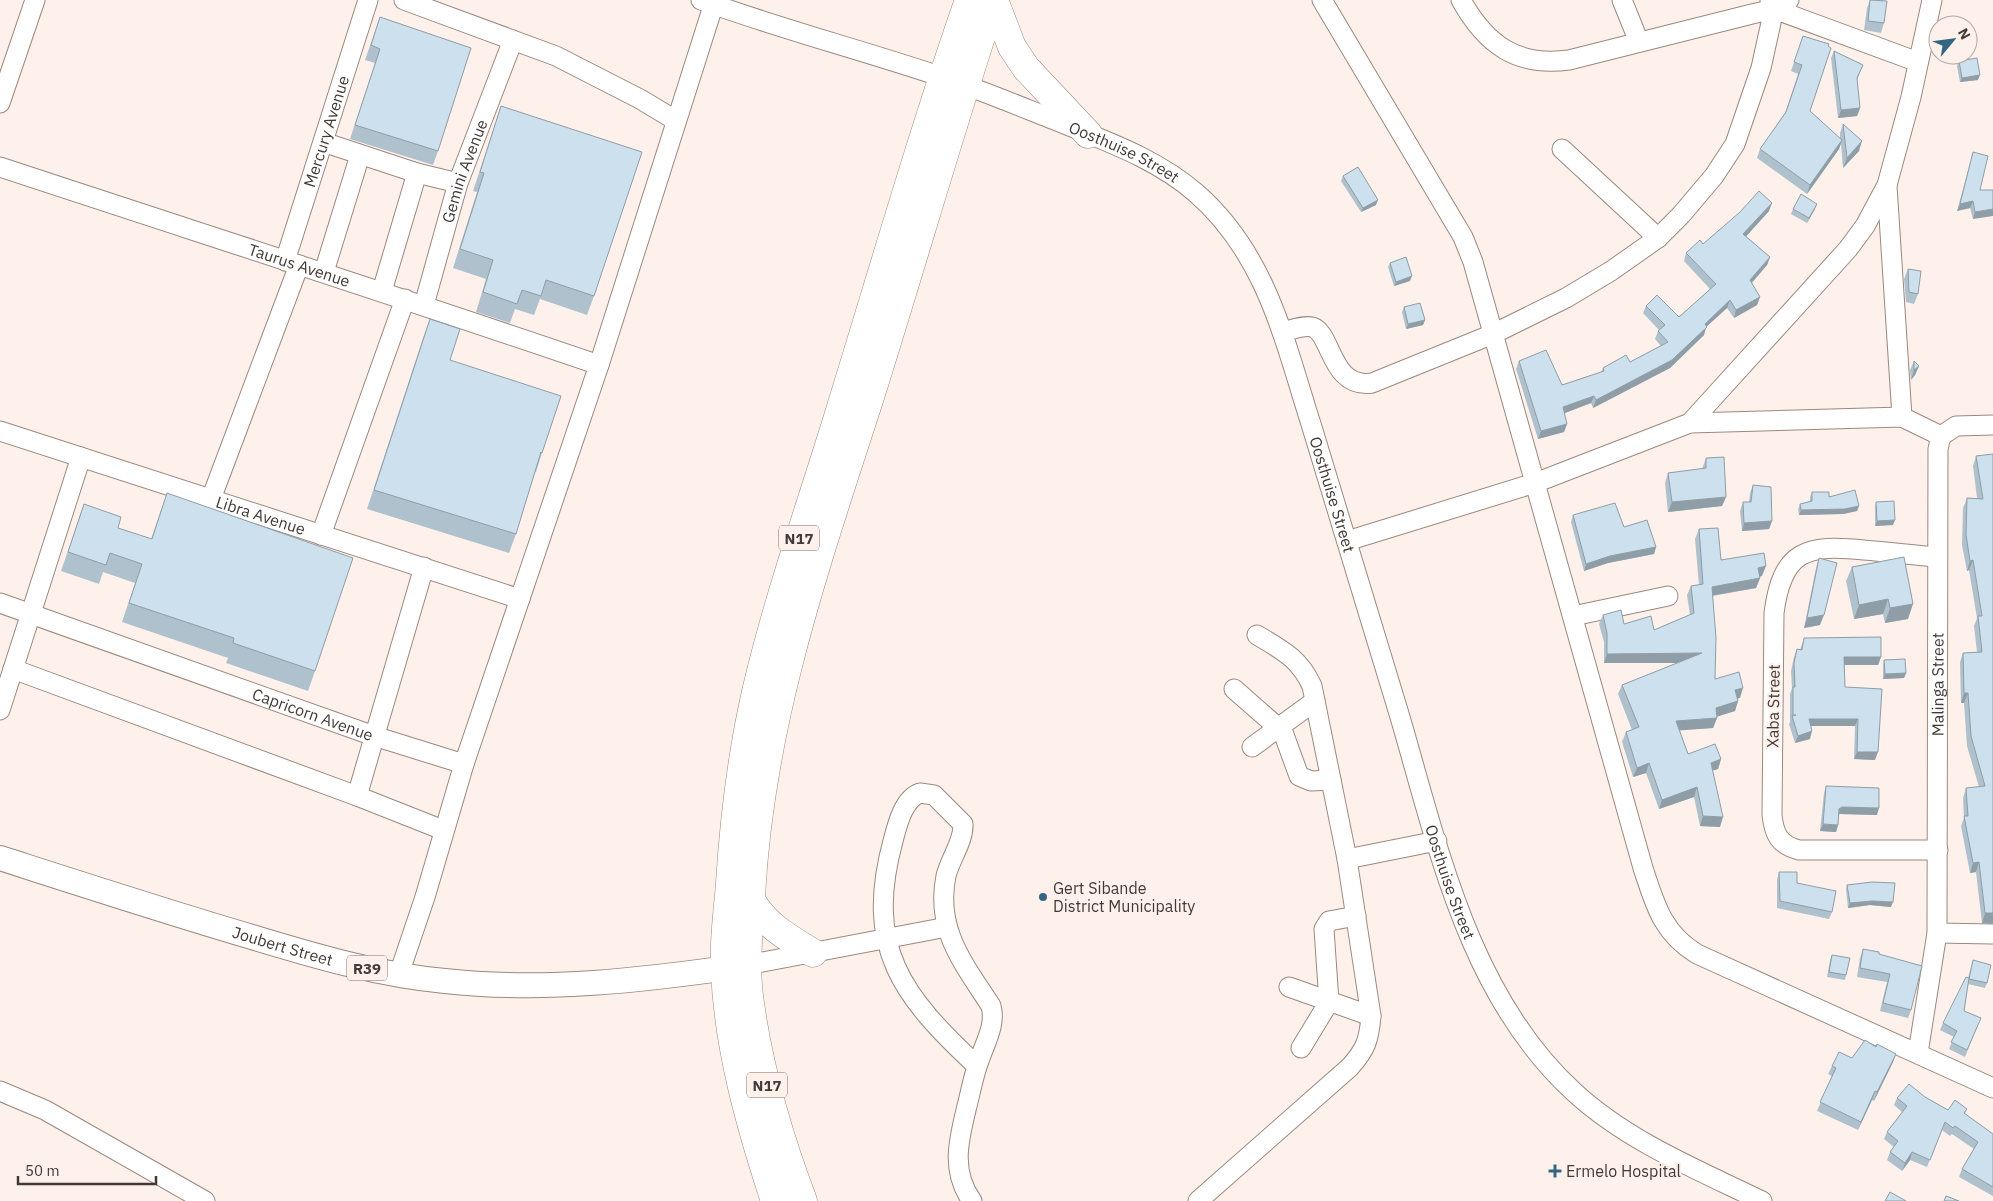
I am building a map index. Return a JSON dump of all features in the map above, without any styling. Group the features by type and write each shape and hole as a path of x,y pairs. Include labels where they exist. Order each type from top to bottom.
{"highway":[{"name":"N17","path":"803,1201 777,1128 757,1044 749,996 736,967 750,900 753,855 778,698 820,548 869,398 953,81 969,0"},
{"name":"N17","path":"775,1201 747,1105 732,1037 736,967 733,836 756,693 790,566 830,442 953,81 993,0"},
{"path":"993,0 1012,47 1026,68 1088,134"},
{"path":"750,900 759,914 772,928 813,953"}],"main road":[{"name":"Joubert Street","path":"0,858 340,963 443,981 498,986 565,985 736,967"}],"street":[{"path":"0,103 35,0"},
{"name":"Mercury Avenue","path":"211,499 292,263 323,142 368,0"},
{"path":"404,0 513,40 585,70 675,120"},
{"path":"1322,0 1463,237 1476,270 1643,868 1656,906 1673,936 1697,954 1993,1088"},
{"path":"1461,0 1479,27 1492,40 1513,55 1527,59 1551,62 1569,60 1777,3 1918,62"},
{"path":"1622,0 1639,42"},
{"path":"1690,423 1848,249 1865,226 1887,185 1932,0"},
{"path":"400,974 464,764 599,365 710,2"},
{"name":"Oosthuise Street","path":"710,2 953,81 1137,154 1178,178 1220,216 1256,268 1269,294 1347,541 1437,841 1468,933 1489,979 1513,1021 1546,1064 1572,1091 1598,1112 1673,1157 1762,1201"},
{"path":"1282,332 1304,327 1317,329 1344,374 1356,383 1363,385 1382,381 1493,334 1566,298 1611,271 1658,238 1681,215 1714,176 1735,144 1750,108 1762,68 1777,3"},
{"name":"Gemini Avenue","path":"424,305 458,183 513,40"},
{"path":"323,142 417,173 458,183"},
{"path":"1562,149 1658,238"},
{"path":"324,272 360,155"},
{"name":"Taurus Avenue","path":"0,167 382,291 599,365"},
{"path":"382,291 417,173"},
{"path":"1887,185 1902,417"},
{"path":"321,535 405,299"},
{"path":"1347,541 1535,483 1690,423 1902,417 1941,436 1956,426 1993,425"},
{"name":"Libra Avenue","path":"0,431 520,599"},
{"name":"Malinga Street","path":"1918,1053 1937,933 1937,460 1941,436"},
{"path":"0,710 81,457"},
{"name":"Xaba Street","path":"1938,557 1824,547 1799,556 1783,575 1776,594 1774,614 1772,815 1776,835 1789,848 1799,850 1938,850"},
{"path":"357,796 424,567"},
{"path":"1573,616 1668,596"},
{"name":"Capricorn Avenue","path":"0,603 374,736 464,764"},
{"path":"1198,1201 1350,1067 1367,1044 1371,1016 1347,859 1312,686 1301,665 1257,634"},
{"path":"13,669 357,796 443,830"},
{"path":"1234,690 1283,732 1299,776 1310,781 1331,780"},
{"path":"1252,747 1315,701"},
{"path":"972,1201 961,1180 958,1150 977,1066 992,1024 993,1013 988,1001 964,967 947,927 944,901 946,876 963,826 934,795 920,793 911,798 905,808 889,857 883,900 887,938 894,965 911,996 930,1021 977,1066"},
{"path":"1347,859 1437,841"},
{"path":"1301,1048 1329,1002 1324,929 1329,920 1356,916"},
{"path":"736,967 947,927"},
{"path":"1937,933 1993,934"},
{"path":"1288,987 1371,1016"},
{"path":"0,1091 45,1110 205,1201"}],"building":[{"path":"1870,0 1887,1 1884,23 1868,21"},
{"path":"380,17 471,48 438,151 355,125 380,49 371,45"},
{"path":"1803,36 1829,44 1828,46 1831,48 1810,111 1842,140 1810,185 1760,149 1786,112 1802,65 1794,62"},
{"path":"1834,51 1863,65 1857,78 1860,108 1841,110"},
{"path":"1978,64 1980,75 1962,78 1960,65"},
{"path":"501,106 642,152 594,296 546,280 541,296 522,290 517,304 483,292 493,260 460,249 484,173 480,172"},
{"path":"1843,124 1862,141 1847,158"},
{"path":"1973,152 1988,156 1980,190 1993,190 1993,209 1975,212 1973,201 1960,204"},
{"path":"1358,167 1378,200 1363,208 1343,176"},
{"path":"1759,191 1772,203 1743,234 1770,257 1750,280 1760,297 1736,310 1730,300 1705,324 1707,327 1672,360 1596,400 1594,396 1563,407 1567,424 1541,431 1519,361 1546,350 1562,385 1604,371 1603,368 1626,355 1630,362 1668,342 1658,331 1665,325 1646,306 1657,295 1679,317 1716,284 1686,253 1700,240 1703,244 1740,212"},
{"path":"1801,194 1817,204 1809,218 1793,209"},
{"path":"1406,257 1412,276 1396,282 1390,263"},
{"path":"1908,269 1921,271 1918,294 1909,292"},
{"path":"1420,303 1425,320 1408,324 1404,307"},
{"path":"430,319 460,329 450,360 561,396 541,452 516,534 374,490"},
{"path":"1914,361 1919,366 1914,370"},
{"path":"1993,454 1993,913 1985,913 1979,862 1973,863 1964,816 1968,816 1966,788 1985,786 1971,736 1968,693 1964,693 1963,653 1982,652 1978,616 1982,616 1973,560 1970,561 1966,535 1967,498 1983,499 1976,456"},
{"path":"1724,457 1726,497 1672,502 1668,473 1706,468 1706,458"},
{"path":"1753,485 1771,487 1772,521 1744,523 1743,502 1751,502"},
{"path":"1855,490 1859,506 1845,509 1801,510 1800,504 1812,501 1812,492 1829,492 1829,497"},
{"path":"167,493 353,558 315,671 233,643 234,638 129,603 142,564 110,553 106,565 68,552 84,504 121,517 118,528 152,539"},
{"path":"1894,501 1895,520 1877,521 1876,502"},
{"path":"1615,503 1624,527 1647,520 1656,547 1610,556 1586,564 1573,515"},
{"path":"1718,528 1721,560 1764,553 1766,566 1758,568 1760,578 1712,587 1716,638 1715,679 1739,672 1743,688 1735,690 1738,701 1716,708 1717,718 1676,721 1688,754 1715,744 1721,759 1711,763 1723,817 1703,816 1697,787 1662,800 1649,763 1637,768 1626,732 1639,727 1622,685 1702,653 1607,654 1607,633 1603,615 1621,610 1624,624 1651,616 1654,630 1694,613 1691,586 1703,584 1699,529"},
{"path":"1904,557 1913,604 1890,608 1888,599 1859,605 1852,567"},
{"path":"1819,558 1837,563 1824,615 1807,618"},
{"path":"1881,637 1881,657 1844,657 1845,687 1882,689 1878,752 1857,752 1858,719 1809,719 1812,731 1798,736 1792,716 1796,715 1793,715 1794,663 1797,649 1802,650 1804,638"},
{"path":"1905,659 1906,673 1885,674 1884,660"},
{"path":"1826,786 1879,788 1879,808 1842,807 1839,809 1838,825 1823,824"},
{"path":"1779,872 1797,872 1797,883 1836,891 1832,912 1780,901"},
{"path":"1872,882 1895,883 1893,902 1850,903 1847,885"},
{"path":"1863,949 1879,952 1879,954 1922,966 1911,1010 1883,1003 1890,974 1860,968"},
{"path":"1832,955 1850,958 1846,975 1829,972"},
{"path":"1973,960 1991,965 1987,983 1969,979"},
{"path":"1966,977 1969,978 1964,1011 1981,1018 1967,1050 1951,1042 1957,1031 1943,1023"},
{"path":"1865,1040 1876,1047 1877,1044 1896,1054 1877,1092 1875,1091 1861,1122 1820,1102 1836,1068 1832,1066 1839,1052 1852,1058"},
{"path":"1909,1084 1925,1097 1948,1110 1955,1100 1967,1109 1964,1113 1993,1134 1993,1187 1962,1169 1978,1142 1955,1126 1953,1128 1945,1122 1930,1160 1912,1152 1905,1163 1890,1152 1898,1141 1887,1132 1907,1106 1897,1098"},
{"path":"1890,1192 1906,1201 1885,1201"},
{"path":"1946,1196 1959,1201 1944,1201"}],"place":[{"name":"Gert Sibande District Municipality","path":"1043,897"},
{"name":"Ermelo Hospital","path":"1555,1171"}]}
